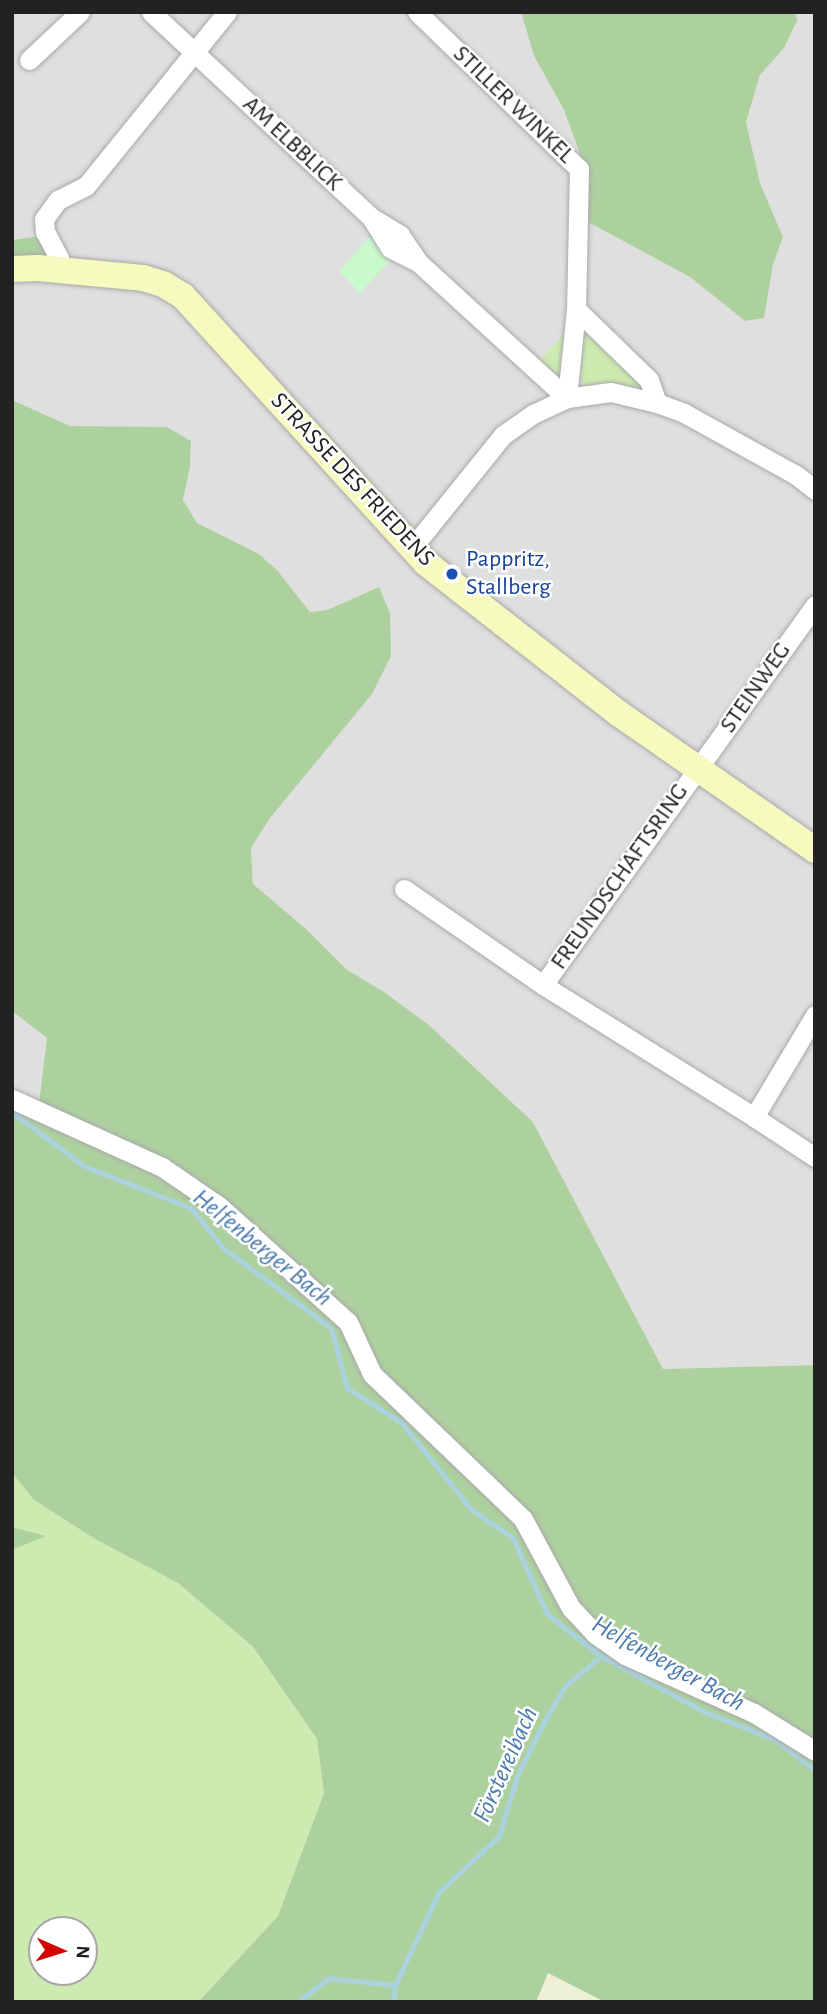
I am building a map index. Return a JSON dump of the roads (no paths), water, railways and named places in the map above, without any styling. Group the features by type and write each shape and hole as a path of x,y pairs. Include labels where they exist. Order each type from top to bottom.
{"street":[{"path":"29,60 80,12"},
{"name":"AM ELBBLICK","path":"150,12 196,51 372,218 390,248 418,262 567,398"},
{"path":"58,269 59,258 45,232 44,219 58,200 86,186 227,12"},
{"name":"STILLER WINKEL","path":"417,12 579,169 576,309"},
{"path":"178,75 199,77 213,69"},
{"name":"STRASSE DES FRIEDENS","path":"12,269 58,269 143,278 163,284 184,296 411,549 618,713 815,850"},
{"path":"567,398 576,309"},
{"path":"576,309 649,380 657,403"},
{"path":"411,549 503,435 533,414 567,398 611,393 657,403 684,413 796,475 815,490"},
{"name":"STEINWEG","path":"697,770 815,605"},
{"name":"FREUNDSCHAFTSRING","path":"544,985 697,770"},
{"name":"FREUNDSCHAFTSRING","path":"404,889 544,985 815,1157"},
{"path":"754,1117 815,1015"},
{"path":"12,1098 162,1167 219,1206 348,1322 372,1374 523,1519 571,1608 595,1634 625,1655 754,1713 815,1751"}],"waterway":[{"name":"Helfenberger Bach","path":"12,1112 84,1166 191,1208 223,1248 331,1328 347,1388 401,1422 471,1509 513,1538 547,1614 601,1656 705,1712 774,1739 815,1770"},
{"name":"Förstereibach","path":"393,2002 395,1985 439,1892 499,1836 517,1776 546,1718 565,1686 601,1656"},
{"path":"298,2002 329,1978 395,1985"}],"place":[{"name":"Pappritz, Stallberg","path":"452,574"}]}
